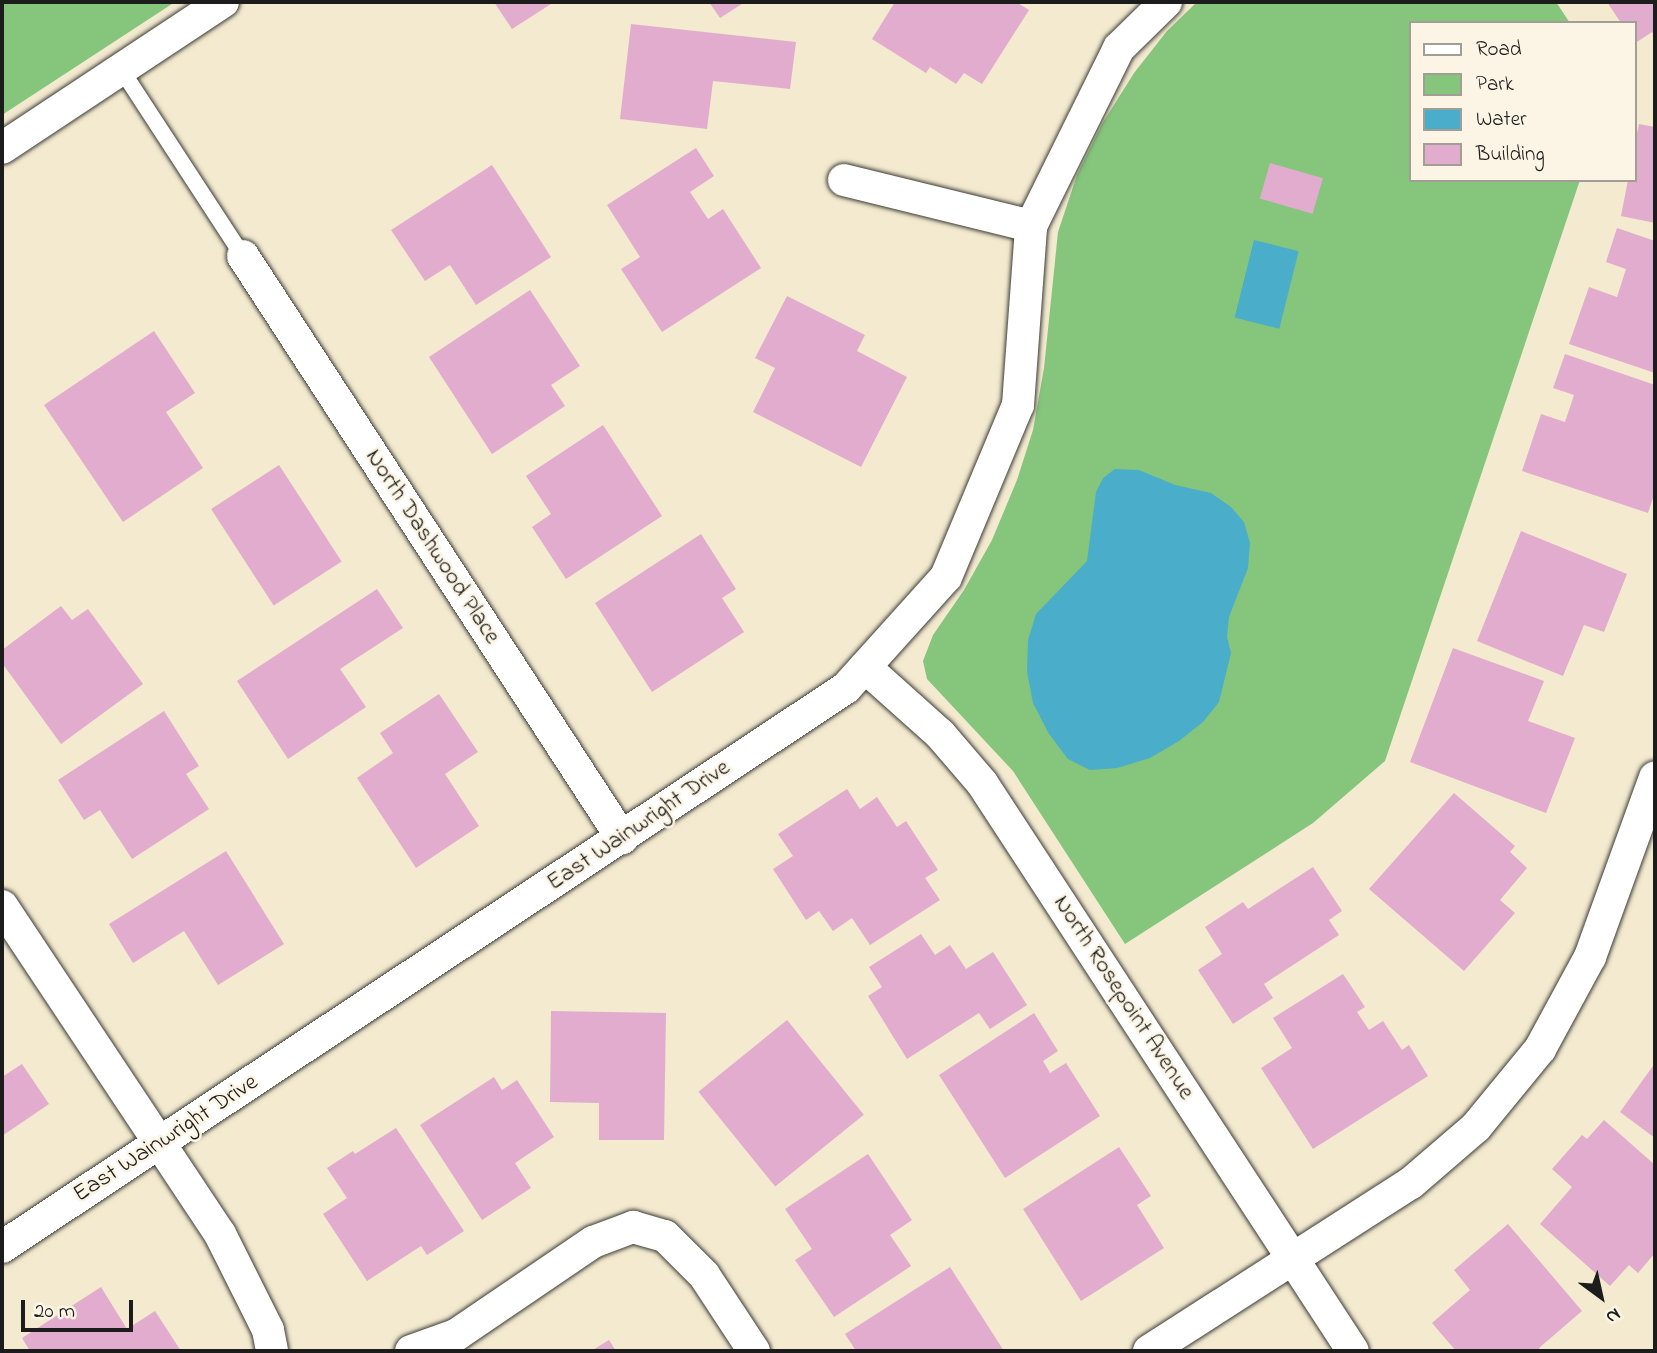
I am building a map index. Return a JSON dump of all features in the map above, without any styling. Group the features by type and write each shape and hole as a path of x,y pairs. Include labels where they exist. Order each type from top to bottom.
{"street":[{"path":"2,148 223,2"},
{"name":"East Wainwright Drive","path":"2,1247 846,688 946,577 1018,405 1031,226 1119,48 1166,2"},
{"path":"844,180 1031,226"},
{"name":"North Dashwood Place","path":"243,256 622,838"},
{"name":"North Rosepoint Avenue","path":"865,667 940,734 982,783 1353,1351"},
{"path":"1149,1351 1411,1183 1476,1127 1540,1049 1590,957 1655,777"},
{"path":"2,905 220,1234 268,1330 272,1351"},
{"path":"411,1351 456,1335 593,1242 633,1227 665,1236 704,1276 754,1351"}],"lane":[{"path":"121,69 243,256"}],"green space":[{"path":"2,2 175,2 2,115"},
{"path":"1197,2 1556,2 1569,21 1408,21 1408,182 1579,182 1385,761 1313,823 1125,944 1013,771 927,679 923,661 933,635 964,590 992,540 1017,480 1033,430 1044,368 1058,232 1077,175 1102,124 1134,73 1167,31"}],"water":[{"path":"1254,240 1299,251 1279,329 1235,318"},
{"path":"1115,469 1139,470 1175,485 1211,493 1231,507 1244,522 1250,543 1248,568 1229,617 1227,637 1231,653 1219,702 1203,722 1179,741 1150,758 1117,768 1090,770 1068,759 1049,734 1033,703 1027,672 1028,640 1036,614 1087,561 1096,492 1103,478"}],"building":[{"path":"494,2 554,2 512,29"},
{"path":"709,2 745,2 720,18"},
{"path":"895,2 1016,2 1029,10 982,84 964,73 956,84 930,67 926,73 872,39"},
{"path":"1607,2 1655,2 1655,37 1652,32 1636,43 1636,21 1620,21"},
{"path":"631,24 796,42 790,89 713,81 707,129 620,119"},
{"path":"1639,124 1655,127 1655,223 1621,216 1628,182 1636,182 1636,138"},
{"path":"696,148 714,176 690,192 708,219 723,209 761,268 662,332 621,269 640,257 607,205"},
{"path":"1270,163 1323,178 1313,214 1260,199"},
{"path":"492,165 551,257 476,305 450,265 425,281 391,230"},
{"path":"1617,228 1655,241 1655,373 1569,344 1589,287 1617,297 1626,269 1606,262"},
{"path":"530,290 580,366 551,385 565,406 492,454 429,357"},
{"path":"787,296 865,335 857,351 907,377 861,467 753,412 775,368 755,358"},
{"path":"154,331 195,393 166,412 203,468 123,522 44,405"},
{"path":"1565,354 1655,385 1655,492 1648,513 1522,471 1541,414 1565,422 1574,395 1553,388"},
{"path":"603,425 662,516 566,579 532,527 551,514 526,476"},
{"path":"279,465 342,561 274,606 211,509"},
{"path":"1521,531 1627,574 1604,632 1584,625 1563,676 1477,641"},
{"path":"701,534 736,589 722,598 744,632 652,692 595,603"},
{"path":"377,589 403,628 340,669 366,707 288,759 237,681"},
{"path":"61,606 72,620 88,609 143,684 61,744 2,663 2,650"},
{"path":"1453,648 1544,681 1528,721 1575,738 1546,813 1410,762"},
{"path":"439,694 478,752 445,774 479,826 416,868 357,778 393,753 380,733"},
{"path":"164,711 199,766 186,774 209,809 132,859 100,810 84,820 58,780"},
{"path":"847,789 860,809 877,797 897,827 906,821 938,870 925,878 940,900 870,945 852,918 833,931 819,911 806,920 773,869 793,856 778,834"},
{"path":"1454,793 1515,846 1510,852 1527,868 1500,900 1515,913 1464,971 1369,889"},
{"path":"226,851 284,944 218,985 184,931 133,963 109,924"},
{"path":"1313,867 1342,911 1329,920 1339,935 1264,984 1273,998 1233,1024 1198,970 1222,954 1205,927 1243,902 1248,909"},
{"path":"921,934 935,955 950,945 966,969 993,952 1027,1005 990,1029 979,1013 907,1059 868,996 882,987 869,967"},
{"path":"1343,974 1365,1007 1357,1012 1369,1030 1383,1021 1402,1050 1409,1045 1428,1076 1313,1149 1261,1068 1292,1048 1273,1018"},
{"path":"551,1011 666,1013 664,1140 599,1140 599,1103 550,1102"},
{"path":"1034,1013 1058,1051 1043,1061 1050,1073 1066,1063 1100,1116 1005,1178 939,1075"},
{"path":"787,1020 864,1115 775,1187 698,1092"},
{"path":"1655,1063 1655,1138 1620,1112"},
{"path":"22,1064 49,1104 2,1136 2,1077"},
{"path":"494,1077 502,1090 517,1080 554,1137 515,1163 531,1188 482,1220 420,1125"},
{"path":"1604,1120 1655,1165 1655,1253 1638,1273 1629,1265 1610,1286 1540,1224 1572,1187 1552,1169 1582,1135 1587,1139"},
{"path":"396,1128 464,1231 427,1255 421,1246 367,1281 323,1214 347,1198 327,1168"},
{"path":"1119,1147 1151,1196 1137,1205 1164,1248 1081,1301 1023,1209"},
{"path":"868,1154 912,1220 890,1235 911,1266 834,1317 795,1260 812,1249 785,1209"},
{"path":"1508,1224 1582,1311 1539,1348 1541,1351 1456,1351 1432,1323 1470,1290 1454,1270"},
{"path":"950,1267 1004,1351 856,1351 845,1334"},
{"path":"101,1287 127,1329 155,1311 181,1351 30,1351 22,1338"},
{"path":"609,1340 616,1351 591,1351"}]}
